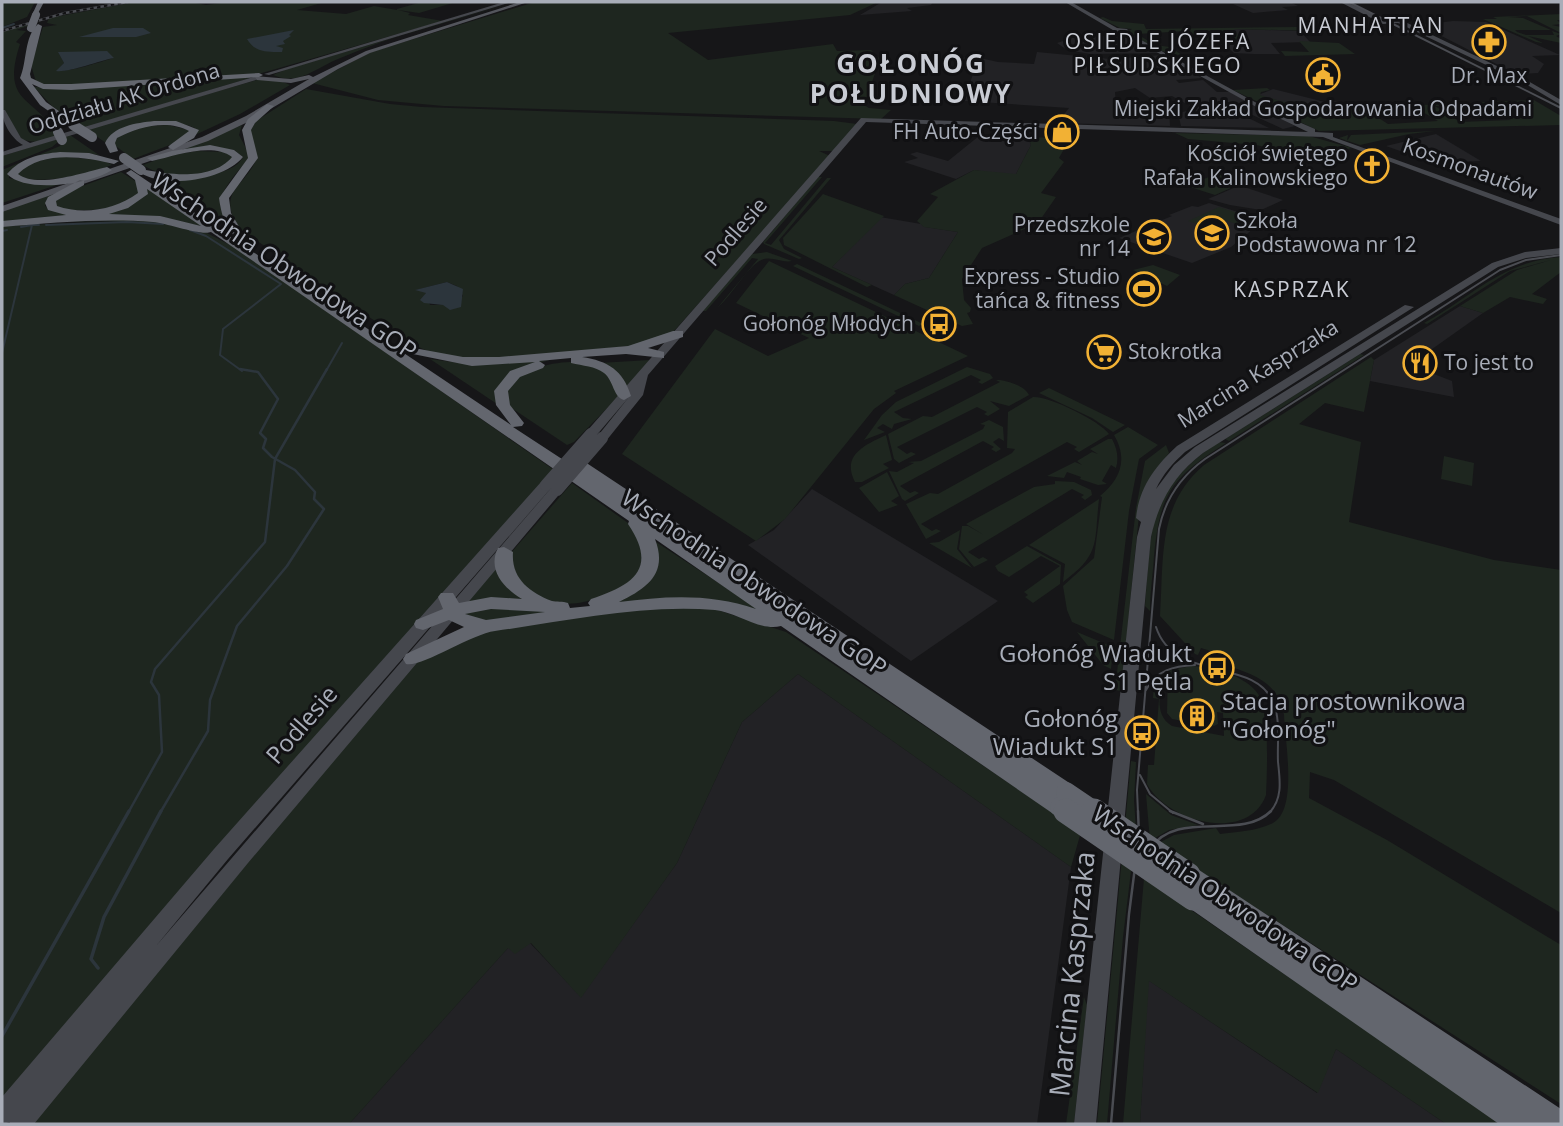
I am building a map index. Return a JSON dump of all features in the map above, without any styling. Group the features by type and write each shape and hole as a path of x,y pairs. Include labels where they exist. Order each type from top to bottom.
{"highway":[{"path":"2,168 60,144 65,131 30,102 16,78 16,66 34,27 41,2"},
{"path":"39,14 47,2"},
{"path":"34,27 24,78 43,86 71,87 263,76"},
{"name":"Wschodnia Obwodowa GOP","path":"24,78 39,101 65,131 87,138 114,160 237,240 814,639 1063,799"},
{"path":"237,240 226,213 224,198 253,158 246,135 247,127 254,118 271,106"},
{"path":"114,160 110,143 113,136 129,129 174,124 194,130 191,136 173,147"},
{"path":"80,183 52,199 52,208 65,213 82,213 121,206 143,194 139,174 173,178 205,175 230,166 238,157 230,151 205,149 152,158"},
{"path":"86,154 114,160 71,179 40,183 22,181 12,174 27,163 61,155 86,154"},
{"path":"2,224 157,219 193,226 237,240"},
{"name":"Wschodnia Obwodowa GOP","path":"237,240 408,349 1191,886 1559,1124"},
{"path":"408,349 445,359 480,362 629,349 678,334"},
{"path":"629,349 659,355"},
{"path":"517,423 501,398 501,390 510,378 526,369 549,362 629,361 659,355"},
{"path":"590,362 614,374 622,384 624,396"},
{"path":"423,624 450,604 584,605 615,597 639,584 647,575 652,558 651,544 622,508"},
{"path":"504,552 502,568 508,579 522,592 553,606"},
{"path":"413,659 447,640 486,626 649,604 702,602 741,609 814,639"},
{"path":"450,604 456,617 467,623 486,626"},
{"name":"Wschodnia Obwodowa GOP","path":"1191,886 1523,1124"}],"main road":[{"path":"2,207 114,160 173,147 226,125 290,84 377,45 517,2"},
{"path":"2,207 80,183 214,135 271,106 335,66 368,52 525,2"},
{"path":"263,76 290,84"}],"street":[{"name":"Oddziału AK Ordona","path":"2,154 509,2"},
{"path":"1068,2 1314,133"},
{"path":"1343,2 1461,60"},
{"path":"1357,2 1528,84 1561,103"},
{"path":"1378,20 1394,19"},
{"path":"1386,24 1401,23"},
{"path":"1521,90 1561,112"},
{"path":"2,113 17,137 30,146"},
{"name":"Podlesie","path":"596,436 643,373 864,120 1276,132"},
{"path":"1276,132 1298,131 1302,127"},
{"path":"1276,132 1314,133"},
{"name":"Kosmonautów","path":"1314,133 1561,222"},
{"name":"Marcina Kasprzaka","path":"1085,1124 1146,497 1157,475 1173,456 1191,442 1486,261 1513,251 1561,248"},
{"name":"Marcina Kasprzaka","path":"1144,537 1159,493 1170,476 1186,460 1495,264 1525,254 1561,248"},
{"path":"1345,347 1359,351"},
{"name":"Podlesie","path":"20,1124 233,868 413,659 450,604 596,436 636,397 643,373"},
{"name":"Podlesie","path":"450,604 504,552 551,487"},
{"name":"Podlesie","path":"2,1114 221,854 423,624"}],"shaded area":[{"path":"2,2 35,2 27,17 2,27"},
{"path":"135,2 191,2 206,5 228,2 325,2 297,10 346,14 374,6 397,10 422,2 456,2 419,13 398,10 410,13 408,15 443,21 251,76 84,128 52,106 34,87 95,86 45,85 36,82 31,65 43,27 57,25 47,23 49,18","holes":["59,53 113,58 78,68 57,71 64,63"]},
{"path":"515,2 397,37 448,21"},
{"path":"535,2 878,2 850,15 668,33 708,60 833,44 837,51 871,50 880,59 864,105 891,110 881,119 444,106 378,100 312,83 371,52"},
{"path":"882,2 933,2 931,5 907,8 912,11 860,15"},
{"path":"1290,2 1298,6 1282,7 1288,10 1253,13 1233,4"},
{"path":"1561,14 1561,20 1557,20 1561,24 1552,25 1561,27 1561,33 1527,16 1508,17 1523,18 1551,30 1515,30 1517,32 1526,35 1554,35 1552,31 1561,34 1556,36 1561,39 1561,43 1528,36 1543,43 1536,42 1483,19 1497,19 1493,17"},
{"path":"1100,18 1112,21 1144,24 1146,29 1298,27 1317,31 1234,29 1241,40 1204,40 1186,31 1137,34 1155,45 1170,47 1182,55 1157,49 1127,32 1132,29 1120,28"},
{"path":"1453,21 1486,22 1560,55 1532,56 1544,64 1538,73 1516,74 1420,25"},
{"path":"26,24 28,26 16,30 26,31 16,42 20,44 14,79 23,98 57,136 36,142 22,140 2,108 2,31"},
{"path":"113,28 143,28 151,33 136,37 79,37"},
{"path":"1233,29 1300,31 1310,42 1271,43 1280,54 1254,54 1234,53 1222,41 1204,40 1240,40"},
{"path":"294,30 289,35 291,36 283,41 285,44 276,46 283,48 282,52 258,49 247,39"},
{"path":"1117,35 1130,37 1159,53 1090,54 1067,50 1057,43 1072,38"},
{"path":"397,37 299,77 282,78 273,75 287,69"},
{"path":"1299,41 1339,43 1355,54 1285,56 1281,51 1309,52"},
{"path":"107,51 114,58 75,69 56,71 64,63 58,52"},
{"path":"1037,52 1110,59 1162,55 1202,78 1176,80 1179,83 1203,80 1217,92 1230,92 1295,126 1283,129 1246,112 1238,113 1269,128 1181,126 1178,113 1196,109 1172,96 1150,98 1135,88 1115,92 1116,105 1169,109 1170,126 1057,123 1069,108 965,101 967,94 961,93 962,86 969,86 975,68 963,64 969,61 960,59 977,53 980,58 998,62 1034,64"},
{"path":"260,79 276,79 290,85 240,114 195,135 195,128 183,124 161,123 127,133 106,143 86,129"},
{"path":"1267,88 1270,90 1261,92 1260,95 1312,110 1534,100 1561,116 1561,125 1319,131 1233,90","holes":["1482,104 1511,120 1460,122 1435,106","1416,108 1438,121 1388,124 1368,111"]},
{"path":"306,89 422,107 857,124 834,151 819,151 830,156 674,331 639,345 477,361 432,353 403,340 238,228 232,215 231,197 257,158 249,132 256,121","holes":["447,282 457,286 463,296 439,305 430,305 425,291 416,290"]},
{"path":"1273,89 1325,102 1338,101 1351,109 1312,110 1258,95"},
{"path":"168,125 190,130 183,140 133,159 113,144 115,138 145,126"},
{"path":"242,125 239,135 250,156 222,195 221,209 229,224 226,224 158,178 217,173 237,164 243,157 234,150 183,149"},
{"path":"1435,131 1360,145 1347,141 1351,135"},
{"path":"1175,133 1309,136 1352,148 1311,157 1256,145 1188,139"},
{"path":"1000,134 1028,137 1031,145 1016,174 1012,176 974,170 956,179 904,162 918,158 910,154 917,152 948,161 979,136 990,138"},
{"path":"1436,134 1481,161 1434,163 1386,146"},
{"path":"70,135 99,155 53,155 19,166 10,171 9,178 35,184 75,179 2,203 2,170 60,146 65,136"},
{"path":"1028,137 1057,138 1057,145 1064,149 1059,158 1064,162 1041,193 1056,197 1038,223 982,248 962,279 964,300 971,308 967,313 973,324 962,326 894,295 905,284 929,278 958,232 924,227 917,221 938,197 930,194 974,170 1016,174 1031,145"},
{"path":"57,139 58,142 52,147 2,167 2,156"},
{"path":"197,151 227,152 235,157 215,170 190,176 165,174 143,165 167,156"},
{"path":"62,156 105,161 112,165 56,179 21,179 15,173 29,163"},
{"path":"121,172 137,182 140,193 131,199 113,207 93,210 61,210 53,203 66,192"},
{"path":"1221,172 1249,180 1215,195 1187,186"},
{"path":"818,177 822,177 765,243 771,245 827,178 831,178 779,240 784,249 802,258 764,244 763,242"},
{"path":"146,187 204,227 173,220 2,223 2,211 60,192 47,199 45,206 53,211 80,213 112,209 126,204 146,194"},
{"path":"1236,187 1244,187 1283,200 1261,210 1208,199"},
{"path":"823,194 884,216 832,267 872,285 867,287 784,245 783,238"},
{"name":"Szkoła Podstawowa nr 12","path":"1209,203 1264,220 1231,247 1192,263 1119,238 1192,206"},
{"path":"1219,207 1259,220 1245,227 1219,218 1203,226 1188,221"},
{"path":"880,217 958,232 929,278 905,284 894,295 832,267"},
{"path":"145,220 199,229 236,248 554,470 334,718 2,1106 2,226"},
{"path":"767,252 792,261 764,259 759,262 718,307 758,259 752,258 706,311 702,311 752,254"},
{"path":"1561,257 1561,272 1532,294 1547,299 1543,304 1510,297 1483,313 1460,306 1517,270 1551,260 1510,271 1427,324 1424,323 1505,273 1522,265"},
{"path":"769,261 968,356 894,391 896,393 874,409 785,519 756,541 622,454 715,329 768,356 809,338 736,303"},
{"path":"797,264 922,324 919,326 793,266"},
{"path":"1153,265 1180,275 1167,286 1133,270"},
{"path":"447,282 463,289 461,307 450,310 443,305 424,303 420,300 426,293 415,290"},
{"path":"1460,306 1483,313 1418,359 1429,363 1421,369 1452,381 1454,397 1370,381 1374,360"},
{"path":"1360,354 1364,355 1229,441 1225,439"},
{"path":"1371,357 1374,360 1364,412 1325,403 1299,424 1361,442 1349,522 1494,560 1561,570 1561,913 1334,780 1310,772 1309,798 1387,840 1561,945 1561,1104 1157,844 1174,835 1216,828 1220,834 1267,826 1281,816 1288,790 1284,715 1277,695 1264,681 1225,665 1227,656 1201,648 1198,655 1195,654 1160,616 1163,553 1170,515 1178,497 1204,465"},
{"path":"430,359 475,365 550,360 525,367 497,404"},
{"path":"650,360 627,387 599,363"},
{"path":"570,362 600,367 618,385 618,397 574,442 567,445 510,407 506,390 518,377 534,369"},
{"path":"967,367 990,374 993,378 982,384 978,382 981,380 971,375 894,412 903,418 912,419 894,424 892,429 883,424 877,428 885,432 864,440 882,415 896,402"},
{"path":"996,380 1015,384 1029,395 1009,406 990,401 1000,409 988,416 984,414 987,412 977,407 897,447 907,454 916,454 899,463 894,459 888,434 923,416 932,417 1000,382"},
{"path":"1049,388 1125,425 1113,432 1092,418 1039,393"},
{"path":"1033,397 1074,410 1109,434 1079,452 1074,449 1077,447 1067,442 921,524 932,531 941,531 926,539 906,504 930,493 938,494 1012,453 1015,449 1007,448 1008,412"},
{"path":"989,420 1003,427 1004,441 999,438 993,442 1001,449 996,452 991,449 994,447 983,441 900,486 910,493 919,493 905,501 902,499 889,471 897,472 914,463 908,462 921,461 983,429 985,425 980,424"},
{"path":"1128,427 1158,445 1139,459 1129,511 1114,640 1072,622 1063,586 1094,558 1100,496 1113,483 1120,468 1121,452 1114,435"},
{"path":"886,435 892,460 883,464 889,468 862,482 855,482 851,473 853,458 863,447"},
{"path":"1108,439 1114,442 1117,461 1116,468 1111,465 1102,481 1107,484 1098,485 1067,472 1064,478 1047,476 1075,462 1082,465 1077,461 1092,452 1098,454 1090,449"},
{"path":"1218,442 1226,443 1181,477 1165,501 1157,534 1150,611 1145,606 1149,553 1157,513 1177,478 1194,460"},
{"path":"1166,445 1169,453 1151,476 1139,515 1121,691 1115,690 1136,508 1145,461"},
{"path":"1444,456 1474,463 1472,486 1441,479"},
{"path":"887,472 899,496 891,501 898,505 879,512 859,488"},
{"path":"1055,481 1074,482 1091,490 1092,495 1085,500 1081,497 1084,495 1072,489 968,552 979,559 983,557 988,560 974,567 959,549 962,526 968,526 984,535 966,524 1034,487 1055,484"},
{"path":"572,483 628,523 646,543 637,579 592,600 556,603 544,599 512,578 509,555"},
{"path":"812,489 998,601 911,661 748,545 774,530"},
{"path":"1099,499 1090,555 1063,582 1065,564 1029,545"},
{"path":"960,530 957,549 972,568 929,543 939,542"},
{"path":"656,542 763,612 730,603 477,622 461,612 480,607 583,609 620,599 657,549"},
{"path":"1027,546 1061,565 1060,584 1033,603 1025,597 1028,595 1024,592 1060,566 1041,556 1009,577 995,566"},
{"path":"498,566 538,603 464,605"},
{"path":"702,605 786,632 1081,832 1071,867 798,674 742,722 677,863 581,998 531,943 515,954 508,948 349,1124 30,1124 409,669 422,658 473,633 612,612"},
{"path":"1077,632 1113,647 1111,669 1103,665"},
{"path":"1191,666 1232,675 1250,686 1262,701 1267,732 1266,795 1257,810 1243,819 1226,823 1189,817 1172,809 1157,797 1147,784 1148,765 1154,765 1159,699 1153,698 1154,681 1162,674 1160,709 1166,721 1172,726 1224,736 1223,713 1217,712 1218,724 1214,726 1211,725 1211,711 1184,706 1183,721 1172,719 1167,713 1168,671"},
{"path":"798,674 1071,867 1037,1124 349,1124 508,948 530,943 581,997 677,863 742,722"},
{"path":"1131,761 1136,762 1136,830 1123,937 1107,1124 1097,1124"},
{"path":"1146,794 1171,815 1198,825 1169,830 1150,841"},
{"path":"1144,878 1502,1124 1446,1124 1336,1049 1318,1093 1149,981 1140,1124 1123,1124"},
{"path":"1148,980 1317,1093 1336,1049 1446,1124 1140,1124"},
{"path":"1084,997 1087,1005 1074,1124 1066,1124"}],"waterway":[{"path":"2,28 14,24"},
{"path":"46,225 127,222 163,224"},
{"path":"2,353 32,225"},
{"path":"21,227 32,225"},
{"path":"32,225 39,225"},
{"path":"2,231 7,230"},
{"path":"190,230 206,236 281,284 223,329 220,355 242,371"},
{"path":"326,371 342,343"},
{"path":"240,369 258,372 278,399 260,433 266,439 263,448 275,459"},
{"path":"275,459 327,369"},
{"path":"128,813 162,752 159,695 151,682 155,669 265,542 275,459"},
{"path":"160,813 208,731 210,700 237,626 287,566 324,509 314,499 315,492 295,470 275,459"},
{"path":"2,1036 129,811"},
{"path":"98,968 91,959 104,917 161,811"}],"tram line":[{"path":"1349,2 1561,108"},
{"path":"1138,813 1137,790 1159,529 1165,508 1181,481 1205,459 1500,270 1526,260 1561,255"},
{"path":"1156,627 1165,644 1179,656 1250,679 1264,688 1273,702 1278,724 1280,789 1277,802 1270,812"},
{"path":"1146,690 1150,683 1166,670 1195,665"},
{"path":"1140,775 1150,794 1171,811"},
{"path":"1111,1124 1129,914 1139,836 1138,811"},
{"path":"1171,811 1203,824"},
{"path":"1141,869 1150,849 1162,837 1176,830 1243,824 1258,820 1270,812"}],"railway":[{"path":"2,31 65,13 128,2"}],"place":[{"name":"Dr. Max","path":"1489,42"},
{"name":"Miejski Zakład Gospodarowania Odpadami","path":"1323,75"},
{"name":"FH Auto-Części","path":"1062,132"},
{"name":"Kościół świętego Rafała Kalinowskiego","path":"1372,166"},
{"name":"Szkoła Podstawowa nr 12","path":"1212,233"},
{"name":"Przedszkole nr 14","path":"1154,237"},
{"name":"Express - Studio tańca & fitness","path":"1144,289"},
{"name":"Gołonóg Młodych","path":"939,324"},
{"name":"Stokrotka","path":"1104,352"},
{"name":"To jest to","path":"1420,363"},
{"name":"Gołonóg Wiadukt S1 Pętla","path":"1217,668"},
{"name":"Stacja prostownikowa \"Gołonóg\"","path":"1197,716"},
{"name":"Gołonóg Wiadukt S1","path":"1142,733"}],"district":[{"name":"MANHATTAN","path":"1371,26"},
{"name":"OSIEDLE JÓZEFA PIŁSUDSKIEGO","path":"1158,54"},
{"name":"GOŁONÓG POŁUDNIOWY","path":"911,79"},
{"name":"KASPRZAK","path":"1292,290"}]}
